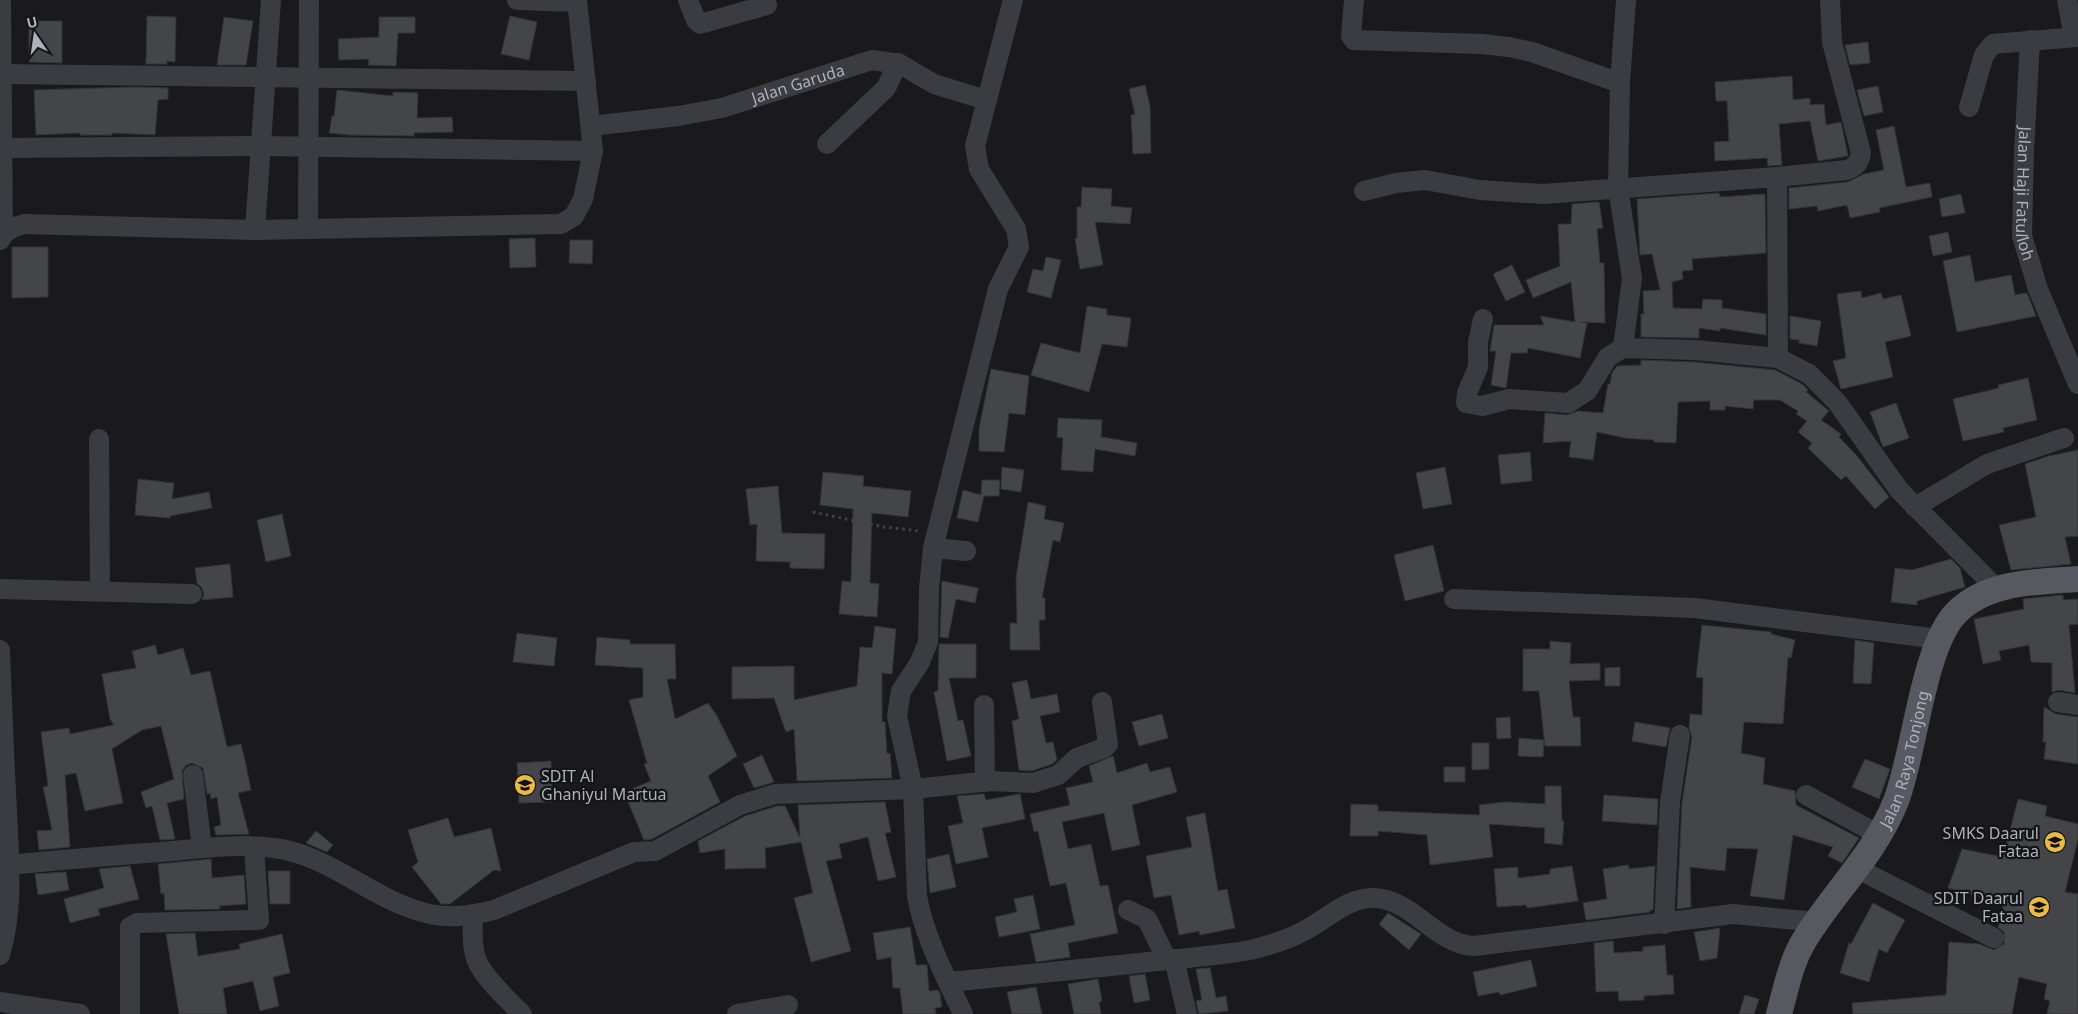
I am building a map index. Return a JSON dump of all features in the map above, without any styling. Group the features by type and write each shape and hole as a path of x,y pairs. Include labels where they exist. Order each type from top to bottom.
{"main road":[{"name":"Jalan Raya Tonjong","path":"1778,1014 1794,964 1804,941 1858,869 1879,835 1896,801 1939,639 1947,623 1961,608 1981,594 1997,588 2036,582 2078,579"}],"street":[{"path":"1,0 2,237"},
{"path":"256,230 271,0"},
{"path":"308,228 309,0"},
{"path":"2,237 24,224 256,230 561,224 574,216 583,199 594,151 577,1 517,0"},
{"path":"688,0 696,20 700,24 767,5"},
{"path":"963,1014 942,969 920,912 917,896 914,789 896,716 901,691 920,662 928,642 929,588 935,540 998,289 1019,247 1016,229 985,181 975,158 974,146 1013,0"},
{"path":"1354,0 1350,36 1354,40 1482,44 1509,47 1532,52 1620,83"},
{"path":"1623,348 1632,278 1618,188 1620,83 1626,0"},
{"path":"1364,191 1396,183 1425,180 1480,190 1524,193 1776,177 1847,170 1859,162 1861,153 1832,42 1830,0"},
{"path":"1969,107 1988,47 2002,42 2076,37 2067,0"},
{"name":"Jalan Haji Fatulloh","path":"2030,40 2022,236 2038,289 2078,384"},
{"name":"Jalan Garuda","path":"591,126 678,116 722,108 872,60 898,63"},
{"path":"827,144 886,88 898,63 934,84 986,100"},
{"path":"2,74 586,81"},
{"path":"2,148 261,146 594,151"},
{"path":"1776,177 1778,358"},
{"path":"1483,319 1478,342 1478,367 1466,403 1472,406 1482,406 1509,399 1568,403 1587,391 1608,357 1623,348 1695,350 1778,358 1809,374 1838,402 1870,451 1899,490 1997,588"},
{"path":"1915,507 1986,464 2064,438"},
{"path":"98,439 100,591"},
{"path":"935,540 966,551"},
{"path":"0,589 192,594"},
{"path":"1454,600 1695,608 1939,639"},
{"path":"0,650 9,864 6,936 0,955"},
{"path":"9,864 202,848 274,848 312,859 408,907 430,914 452,916 473,914 494,910 634,852 655,851 723,814 758,798 775,794 914,789 985,782 1023,784 1042,782 1058,775 1077,758 1104,748 1109,739 1102,702"},
{"path":"984,705 985,782"},
{"path":"1664,924 1670,802 1680,736"},
{"path":"192,775 202,848"},
{"path":"1806,795 1879,835"},
{"path":"130,1014 130,927 137,922 259,920 254,847"},
{"path":"1858,869 1994,938"},
{"path":"949,982 1171,960 1250,950 1276,943 1300,933 1348,903 1360,899 1374,898 1389,900 1401,906 1454,942 1463,946 1664,924 1733,914 1817,922"},
{"path":"1128,910 1148,919 1171,960 1187,1014"},
{"path":"473,914 472,942 477,960 483,972 522,1014"},
{"path":"0,1002 80,1014"},
{"path":"737,1014 788,1005"}],"path":[{"path":"813,512 935,540"}],"building":[{"path":"147,16 176,17 175,62 167,61 167,64 146,64"},
{"path":"510,16 537,22 529,60 501,54"},
{"path":"224,17 253,21 246,65 217,65"},
{"path":"379,17 415,17 415,33 398,33 396,66 368,65 369,59 339,60 338,39 379,37"},
{"path":"29,21 62,21 62,63 29,62"},
{"path":"1868,42 1870,63 1850,65 1845,45"},
{"path":"1792,76 1793,100 1810,98 1810,105 1824,104 1826,125 1841,122 1848,156 1818,161 1810,121 1779,124 1782,165 1768,166 1767,158 1715,161 1714,142 1729,141 1727,101 1716,101 1715,82"},
{"path":"1145,85 1150,106 1151,153 1133,154 1131,115 1135,114 1129,89"},
{"path":"1878,86 1883,112 1864,116 1857,90"},
{"path":"168,88 168,99 158,100 155,135 112,133 112,135 80,135 80,133 36,135 34,90"},
{"path":"337,90 393,96 393,92 418,93 417,118 452,117 453,132 414,133 414,136 329,133 332,116 334,116"},
{"path":"1894,126 1906,187 1930,183 1932,197 1879,208 1880,212 1850,218 1847,205 1818,211 1817,206 1789,209 1789,188 1848,182 1864,174 1884,170 1876,130"},
{"path":"1082,187 1112,189 1111,206 1132,208 1130,224 1095,222 1103,265 1080,269 1075,239 1077,238 1077,207 1081,207"},
{"path":"1719,193 1720,197 1765,194 1766,253 1692,259 1693,270 1682,271 1683,279 1672,282 1673,308 1702,309 1703,299 1722,300 1722,308 1766,314 1766,335 1720,328 1720,331 1699,328 1699,338 1641,337 1641,314 1644,314 1643,291 1660,290 1652,254 1640,255 1637,199"},
{"path":"1961,194 1965,213 1942,217 1939,199"},
{"path":"1599,202 1603,228 1597,229 1600,263 1604,263 1605,323 1581,322 1587,323 1580,358 1528,348 1527,353 1511,353 1506,388 1491,385 1496,351 1490,351 1494,325 1544,325 1540,316 1575,322 1571,282 1533,298 1526,280 1560,266 1558,224 1571,224 1572,204"},
{"path":"1948,232 1952,252 1933,256 1929,236"},
{"path":"535,238 536,267 510,268 509,239"},
{"path":"570,240 593,240 592,264 569,263"},
{"path":"12,247 48,247 48,297 12,298"},
{"path":"1970,255 1975,282 2011,275 2015,295 2027,293 2036,316 1957,332 1943,261"},
{"path":"1046,257 1061,260 1051,298 1027,292 1033,269 1043,271"},
{"path":"1512,265 1525,292 1506,301 1493,274"},
{"path":"1861,291 1862,298 1881,293 1883,299 1901,295 1911,336 1885,342 1893,377 1841,389 1833,361 1846,358 1837,294"},
{"path":"1087,306 1107,309 1107,315 1131,318 1127,347 1102,344 1089,392 1031,375 1041,343 1080,353"},
{"path":"1790,316 1821,321 1817,346 1799,343 1799,340 1790,339"},
{"path":"1641,360 1694,362 1775,370 1802,384 1808,390 1806,392 1829,411 1821,420 1841,434 1839,437 1857,456 1889,497 1875,509 1846,476 1841,480 1808,448 1812,443 1798,432 1807,421 1796,414 1798,411 1780,400 1754,400 1753,409 1725,406 1725,410 1710,410 1710,401 1678,402 1676,443 1625,438 1597,432 1593,460 1569,457 1571,441 1543,443 1545,413 1567,415 1578,411 1603,413 1608,384 1610,384 1612,373 1617,366 1641,365"},
{"path":"991,369 1029,376 1025,415 1009,413 1004,452 979,451 979,429"},
{"path":"2028,378 2037,420 2003,428 2004,432 1963,441 1953,399 1999,388 1998,385"},
{"path":"1896,403 1909,438 1883,447 1870,412"},
{"path":"1058,418 1102,420 1101,437 1137,443 1135,456 1095,449 1093,472 1061,470 1063,438 1057,437"},
{"path":"2078,450 2078,536 2065,537 2071,564 2011,570 1999,525 2036,517 2025,464 2049,456"},
{"path":"1530,452 1532,481 1501,484 1498,455"},
{"path":"1002,467 1024,470 1021,492 1001,489"},
{"path":"1445,467 1452,504 1423,509 1416,473"},
{"path":"823,472 864,476 863,486 911,491 908,517 872,513 870,583 879,584 877,617 839,614 842,581 851,582 853,509 820,505"},
{"path":"138,479 174,483 172,499 209,492 212,508 170,516 170,518 135,515"},
{"path":"982,480 1000,480 999,496 984,496 978,522 957,518 963,490 981,495"},
{"path":"778,486 782,533 825,534 824,569 790,568 790,562 756,561 757,524 750,525 746,489"},
{"path":"1028,502 1046,506 1044,519 1064,523 1060,542 1053,540 1042,598 1045,598 1045,620 1039,620 1040,650 1010,650 1010,623 1017,623 1016,578"},
{"path":"282,514 291,556 266,562 257,520"},
{"path":"1433,545 1444,591 1405,601 1394,555"},
{"path":"1951,559 1960,568 1965,587 1917,601 1917,605 1891,602 1895,568 1912,570"},
{"path":"230,564 233,597 202,600 204,594 202,588 197,583 195,568"},
{"path":"942,581 978,588 975,603 956,599 948,638 940,637"},
{"path":"2063,595 2063,600 2078,599 2078,624 2069,625 2075,693 2059,690 2052,692 2052,663 2031,662 2029,645 1999,651 2001,660 1983,664 1974,619 2024,609 2023,599"},
{"path":"1702,625 1771,632 1771,634 1795,640 1791,658 1788,657 1783,724 1744,722 1741,753 1765,758 1763,784 1795,791 1796,805 1859,838 1842,863 1828,856 1833,847 1793,835 1784,900 1750,896 1758,849 1727,848 1725,871 1690,867 1691,907 1677,909 1682,803 1692,737 1689,728 1690,714 1702,715 1703,678 1696,677"},
{"path":"875,626 896,629 892,674 882,673 882,722 885,722 887,754 890,753 892,778 797,781 794,729 786,732 774,698 732,699 732,667 794,666 794,700 857,686 860,647 872,648"},
{"path":"517,633 557,638 554,666 513,662"},
{"path":"597,637 630,640 630,644 675,644 676,679 667,679 675,719 708,703 717,716 737,756 708,776 720,802 652,839 644,840 624,792 651,781 644,764 647,763 629,700 643,697 643,668 595,665"},
{"path":"1855,640 1874,643 1871,684 1853,683"},
{"path":"1550,641 1571,643 1570,664 1600,663 1600,680 1569,681 1573,717 1580,717 1581,746 1545,746 1539,691 1523,691 1523,649 1550,649"},
{"path":"939,644 976,644 976,678 949,678 958,721 963,720 971,756 947,761 934,692 938,691"},
{"path":"155,645 158,655 183,648 191,675 210,671 227,747 241,744 251,790 238,793 249,834 216,835 214,827 221,825 217,797 211,799 210,793 207,794 203,768 192,763 186,765 182,771 184,799 167,803 175,839 160,840 152,806 146,808 141,792 174,779 161,726 142,730 112,749 123,803 85,811 76,773 65,775 70,847 39,850 37,831 52,830 43,787 48,786 41,732 69,728 70,734 114,725 110,719 102,674 136,668 132,651"},
{"path":"1620,667 1620,686 1605,686 1605,668"},
{"path":"1027,680 1031,699 1057,694 1060,712 1040,716 1046,743 1053,742 1057,760 1052,764 1031,771 1019,770 1012,721 1019,719 1012,683"},
{"path":"2044,707 2056,714 2078,717 2078,764 2044,759 2046,742 2043,742"},
{"path":"1162,714 1168,738 1139,746 1132,722"},
{"path":"1510,717 1511,738 1497,739 1496,718"},
{"path":"1635,722 1670,728 1666,747 1632,741"},
{"path":"1519,738 1544,740 1543,757 1518,756"},
{"path":"1472,743 1489,743 1489,769 1472,770"},
{"path":"762,755 774,782 754,788 743,764"},
{"path":"1113,756 1117,773 1147,763 1150,772 1170,767 1177,792 1132,805 1140,845 1112,851 1104,813 1062,822 1068,849 1091,844 1100,886 1108,885 1118,933 1068,943 1070,957 1036,962 1030,934 1075,925 1066,883 1050,886 1038,831 1034,832 1030,814 1070,805 1066,788 1093,782 1089,766"},
{"path":"1865,759 1890,769 1879,799 1852,787"},
{"path":"551,761 552,802 519,803 517,763"},
{"path":"1444,767 1465,767 1465,782 1444,782"},
{"path":"1545,786 1561,786 1562,821 1564,821 1562,845 1544,843 1545,828 1489,824 1493,857 1430,865 1427,835 1378,831 1378,836 1350,836 1351,804 1378,805 1378,811 1480,815 1479,805 1505,802 1545,804"},
{"path":"984,794 986,800 1020,794 1025,819 982,828 988,857 956,864 948,826 963,823 957,796"},
{"path":"1604,795 1658,799 1657,825 1602,821"},
{"path":"2018,799 2047,806 2045,816 2078,824 2078,839 2065,892 2078,894 2078,1014 2047,1014 2050,1001 2044,999 2047,984 2019,977 2012,1014 1853,1014 1852,1003 1946,995 1949,942 1979,944 1994,950 2004,944 2004,932 1998,927 2003,906 1987,902 1988,899 1948,888 1962,849 2003,857"},
{"path":"885,802 891,832 885,833 896,877 878,881 868,837 839,844 842,858 826,861 851,951 811,962 794,898 813,893 801,842 765,848 766,868 725,869 725,849 700,853 698,841 745,816 777,806 785,806 800,838 798,805"},
{"path":"1205,813 1218,891 1227,889 1235,928 1200,935 1199,931 1179,935 1171,895 1154,898 1146,856 1192,847 1186,817"},
{"path":"448,818 454,837 491,828 501,871 494,870 450,904 441,904 412,867 418,862 408,830"},
{"path":"316,831 333,845 327,852 306,843"},
{"path":"949,854 956,887 930,893 927,859"},
{"path":"211,859 212,878 244,875 246,904 219,906 220,909 165,910 164,893 161,894 158,864"},
{"path":"1628,865 1629,869 1655,866 1653,910 1650,910 1650,912 1586,920 1583,903 1607,899 1603,869"},
{"path":"130,866 139,899 98,909 100,915 70,923 64,899 104,888 99,869"},
{"path":"1572,866 1578,901 1527,908 1526,905 1497,907 1494,869 1518,867 1518,878 1550,874 1550,869"},
{"path":"268,871 290,871 290,904 270,904"},
{"path":"66,872 69,890 38,895 35,874"},
{"path":"1033,895 1040,929 999,937 995,917 1017,912 1014,899"},
{"path":"1873,903 1905,920 1887,953 1879,949 1869,982 1840,973 1849,943 1851,944"},
{"path":"1388,913 1421,934 1409,950 1379,924"},
{"path":"910,927 916,965 927,965 929,991 938,990 940,994 942,1007 935,1008 936,1014 903,1014 900,988 893,988 891,957 877,960 873,933"},
{"path":"1720,928 1717,958 1700,961 1694,932"},
{"path":"195,933 198,956 240,949 239,944 282,934 290,973 273,977 279,1006 260,1011 253,981 223,988 227,1014 179,1014 166,934"},
{"path":"1613,941 1614,953 1643,951 1643,947 1665,945 1667,975 1673,975 1674,994 1644,996 1644,1000 1619,1001 1618,991 1596,992 1594,943"},
{"path":"1531,960 1537,986 1500,995 1499,992 1478,996 1473,972"},
{"path":"1210,968 1216,998 1226,996 1228,1011 1199,1014 1196,1001 1202,1000 1196,969"},
{"path":"1145,974 1150,1000 1134,1003 1129,976"},
{"path":"1098,979 1102,1001 1099,1002 1101,1014 1074,1014 1068,984"},
{"path":"1036,987 1042,1014 1012,1014 1007,992"},
{"path":"1745,995 1759,999 1754,1014 1739,1014"}],"place":[{"name":"SDIT Al Ghaniyul Martua","path":"525,785"},
{"name":"SMKS Daarul Fataa","path":"2055,842"},
{"name":"SDIT Daarul Fataa","path":"2039,907"}]}
